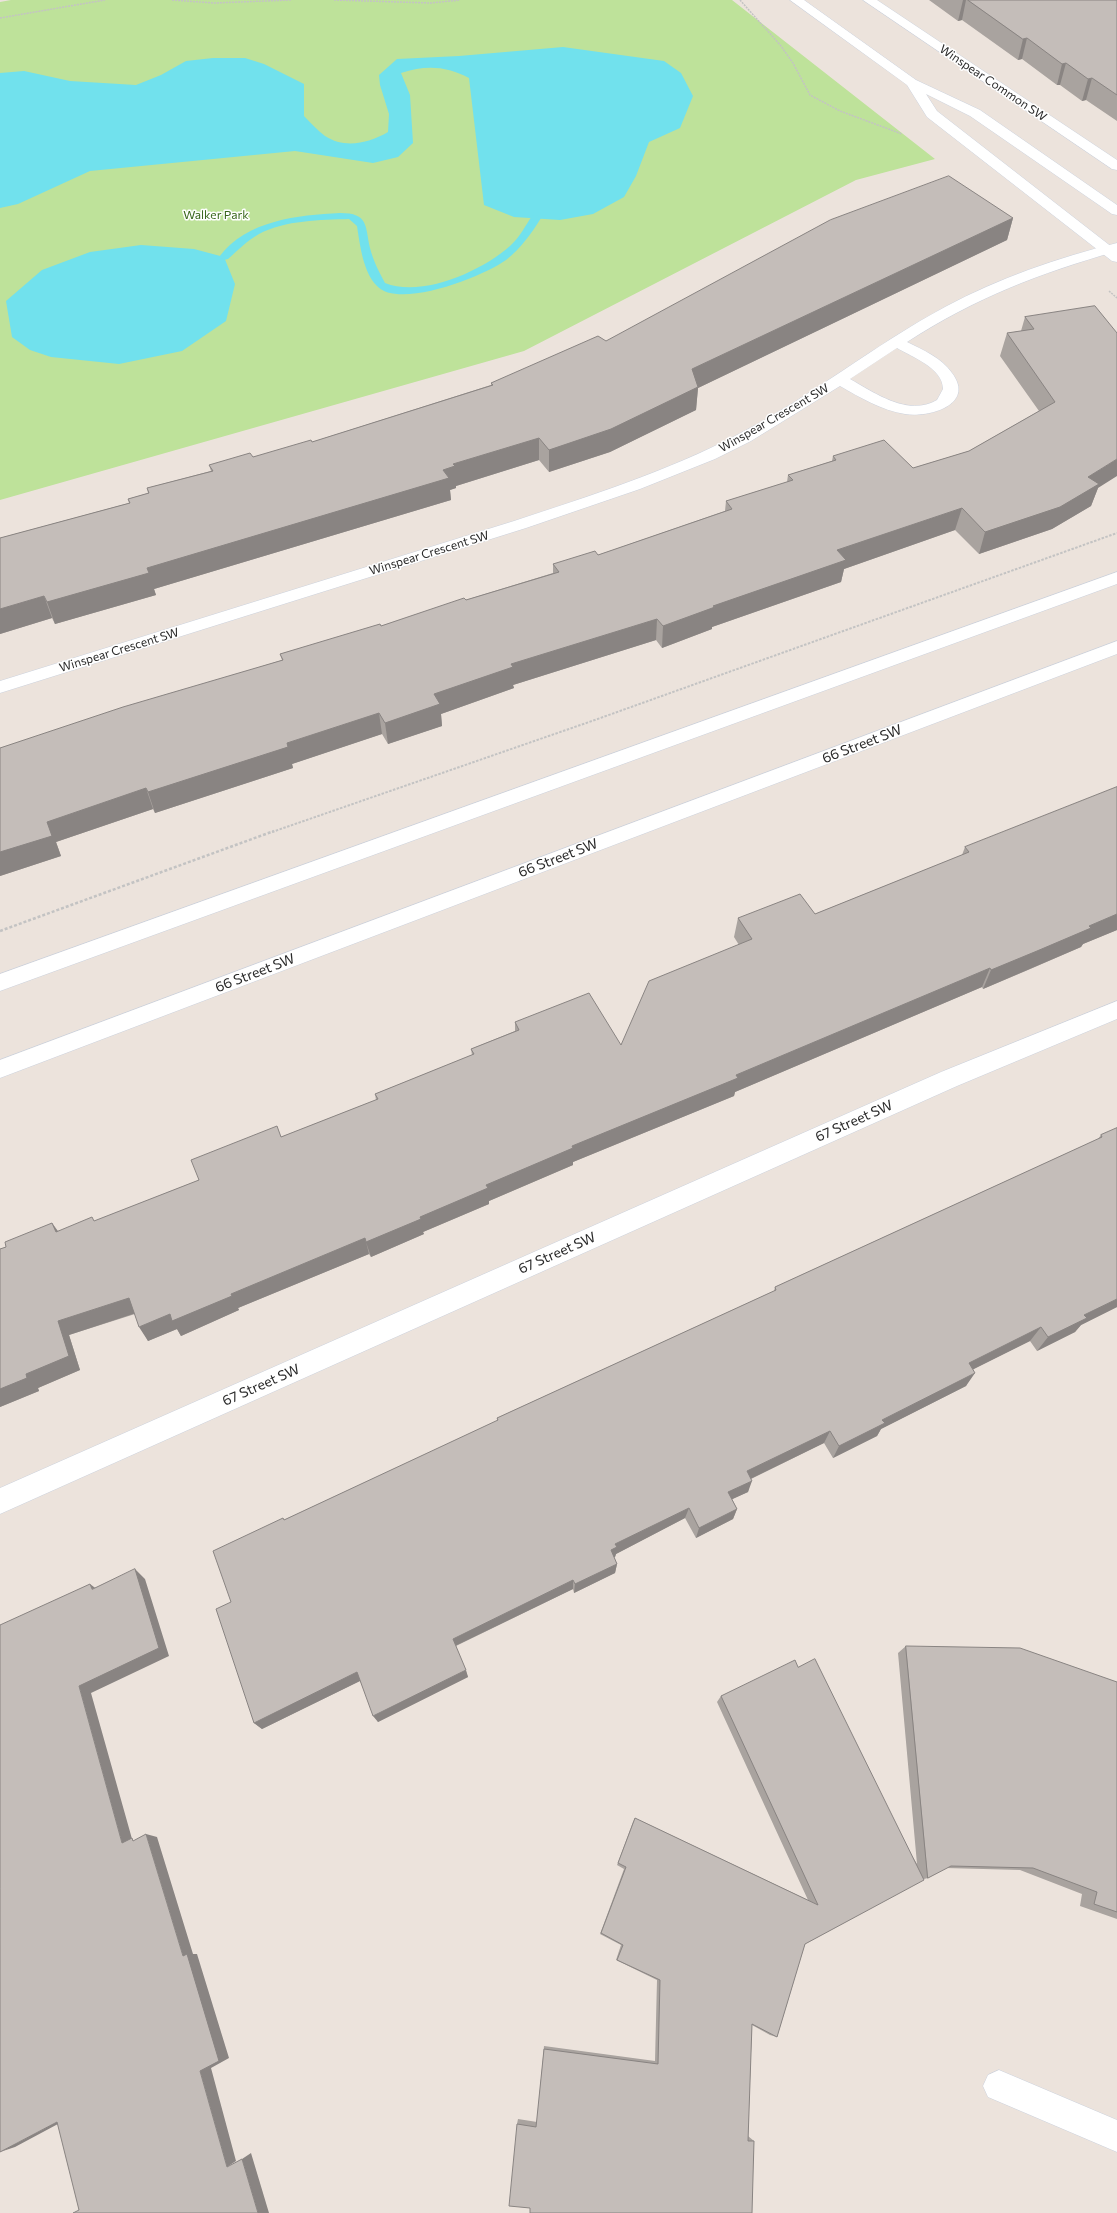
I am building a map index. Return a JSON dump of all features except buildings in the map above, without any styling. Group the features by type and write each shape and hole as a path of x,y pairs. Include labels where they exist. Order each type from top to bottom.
{"street":[{"path":"796,0 912,83 975,113 1117,211"},
{"name":"Winspear Common SW","path":"869,0 1117,166"},
{"path":"912,83 932,114 1114,252"},
{"name":"Winspear Crescent SW","path":"0,687 615,493 713,454 760,429 841,380 898,343 984,292 1038,271 1114,252"},
{"name":"Winspear Crescent SW","path":"841,380 884,404 899,408 913,410 931,409 942,405 949,395 951,384 945,373 898,343"},
{"path":"0,983 1117,578"},
{"name":"66 Street SW","path":"0,1069 1117,647"},
{"name":"67 Street SW","path":"0,1501 949,1079 1117,1010"},
{"path":"999,2086 1117,2136"}],"path":[{"path":"0,18 105,0"},
{"path":"172,0 214,3 291,0"},
{"path":"334,0 411,3 460,0"},
{"path":"740,0 774,37 793,64 804,88 811,96 828,105 909,136"},
{"path":"0,931 300,822 592,721 1117,533"}],"green space":[{"name":"Walker Park","path":"11,0 732,0 935,159 856,180 524,351 0,500 0,2"}],"water":[{"path":"563,47 664,61 681,73 693,96 680,128 649,142 636,176 624,197 593,214 560,220 514,217 484,205 469,78 452,71 436,68 410,70 401,73 410,95 413,143 398,157 373,163 295,151 90,171 18,204 0,208 0,73 24,71 70,81 136,85 161,75 186,61 213,58 245,58 264,64 304,84 304,116 325,136 341,142 357,143 365,142 388,132 389,114 380,85 379,75 397,59 459,56"},
{"path":"141,245 194,249 224,257 235,284 226,321 182,351 119,364 51,357 30,350 12,337 6,301 42,270 90,252"}],"waterway":[{"path":"224,257 247,237 257,231 269,227 312,218 352,216 362,225 365,248 373,271 381,285 396,291 405,291 434,287 452,282 486,268 515,247 527,233 536,218"}]}
